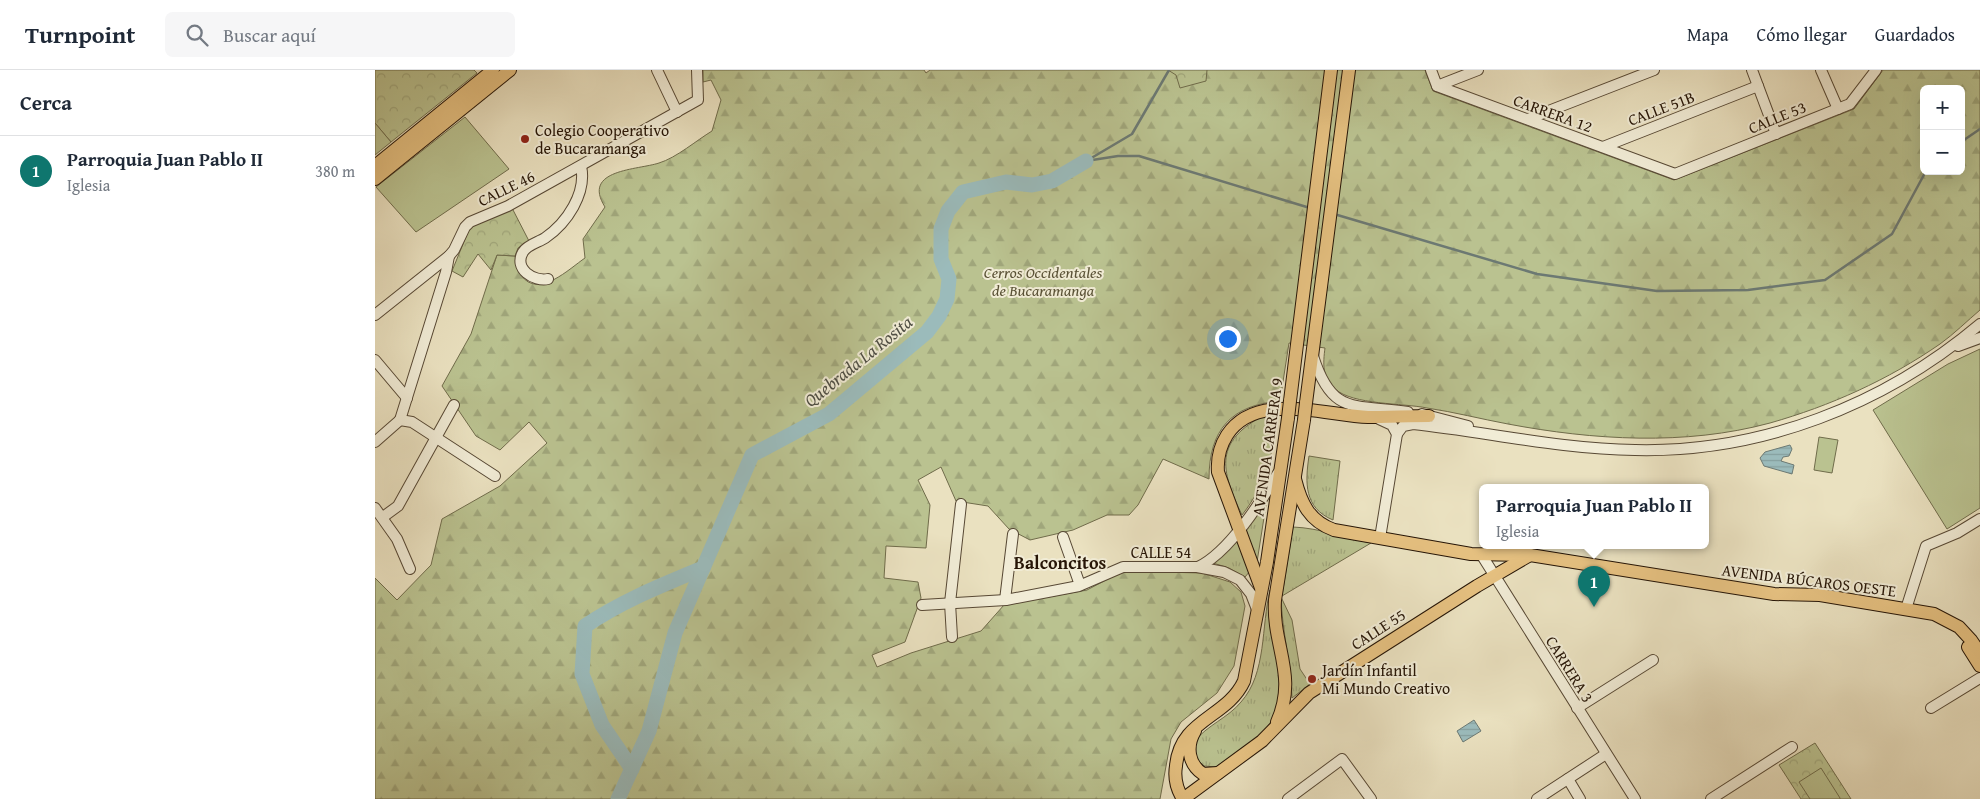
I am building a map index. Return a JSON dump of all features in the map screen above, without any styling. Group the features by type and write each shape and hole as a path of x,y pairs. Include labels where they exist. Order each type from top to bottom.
{"main road":[{"path":"375,166 493,70"},
{"path":"375,179 510,70"},
{"name":"AVENIDA CARRERA 9","path":"1183,799 1177,790 1175,778 1178,750 1185,737 1202,720 1230,701 1241,689 1249,664 1288,418 1331,70"},
{"name":"AVENIDA CARRERA 9","path":"1273,731 1286,695 1274,607 1304,420 1349,70"},
{"path":"1261,593 1259,579 1219,479 1218,465 1223,442 1241,420 1257,412 1276,408 1368,417 1429,416"},
{"name":"AVENIDA BÚCAROS OESTE","path":"1295,479 1302,504 1319,523 1334,530 1481,554 1530,555 1773,594 1820,595 1941,616 1959,626"},
{"name":"CALLE 55","path":"1183,799 1273,731 1309,693 1494,575 1530,555"},
{"path":"1959,626 1980,653"},
{"path":"1959,626 1965,643 1980,666"},
{"path":"1202,720 1189,745 1191,760 1197,770 1203,774 1218,773"}],"street":[{"path":"657,70 677,112"},
{"name":"CALLE 46","path":"375,315 449,256 470,222 508,206 698,100 697,70"},
{"path":"1431,70 1437,86 1478,70"},
{"path":"1528,119 1654,70"},
{"path":"1751,70 1776,134"},
{"path":"1821,70 1837,109"},
{"name":"CALLE 53","path":"1675,174 1850,104 1876,70"},
{"name":"CARRERA 12","path":"1437,86 1675,174"},
{"name":"CALLE 51B","path":"1603,147 1758,86"},
{"path":"548,279 535,280 527,274 521,262 522,254 527,248 554,232 564,220 580,191 583,174 581,166"},
{"path":"375,442 400,420 446,272 449,256"},
{"path":"1380,538 1397,434 1403,426 1413,424 1485,432 1570,445 1634,450 1675,450 1725,444 1782,431 1839,410 1913,374 1943,354 1980,324"},
{"path":"1943,354 1980,338"},
{"path":"1313,352 1326,389 1341,401 1429,416 1461,423 1485,432"},
{"path":"375,360 407,398"},
{"path":"383,516 397,506 454,405"},
{"path":"1368,417 1387,421 1397,434"},
{"path":"400,420 412,422 495,476"},
{"name":"CALLE 54","path":"922,605 1005,600 1080,585 1123,566 1197,567 1217,556 1260,504 1281,468"},
{"path":"952,637 950,603 961,504"},
{"path":"375,508 383,516 397,539 410,569"},
{"path":"1906,609 1923,553 1929,544 1957,533 1980,519"},
{"path":"1005,600 1013,534"},
{"path":"1063,537 1080,585"},
{"name":"CARRERA 3","path":"1481,554 1635,799"},
{"path":"1197,567 1225,572 1240,580 1251,594 1258,613"},
{"path":"1577,708 1653,660"},
{"path":"1931,708 1980,678"},
{"path":"1711,799 1792,748"},
{"path":"1537,799 1606,754"},
{"path":"1289,799 1342,759 1371,799"},
{"path":"1568,779 1580,799"}],"green space":[{"path":"375,70 474,70 477,73 391,142 375,123"},
{"name":"Cerros Occidentales de Bucaramanga","path":"703,70 924,70 926,73 930,70 1425,70 1433,91 1674,180 1854,109 1883,70 1980,70 1980,310 1940,344 1900,369 1858,391 1815,409 1770,423 1738,430 1672,438 1606,437 1508,424 1417,406 1366,401 1343,394 1331,385 1324,370 1325,348 1289,343 1280,401 1263,403 1248,408 1226,423 1213,447 1209,479 1163,459 1138,505 1129,515 1107,515 1073,530 1030,540 1009,529 988,506 956,501 941,467 918,480 930,505 926,548 886,546 884,578 918,582 921,598 905,642 872,655 877,667 911,653 981,631 1004,605 1087,590 1123,571 1202,573 1230,582 1241,592 1245,606 1234,666 1217,693 1181,722 1171,739 1160,799 375,799 375,578 397,600 431,565 442,519 500,486 547,443 529,422 500,450 476,436 442,386 471,334 497,255 515,256 521,275 528,282 536,284 554,280 585,258 583,239 605,207 600,194 600,185 606,178 615,173 666,161 712,131 721,100 711,80 703,82"},
{"path":"1168,70 1207,70 1206,81 1180,88 1176,75"},
{"path":"465,117 509,169 416,232 376,187"},
{"path":"375,123 391,142 375,155"},
{"path":"512,208 529,241 518,248 515,256 497,255 491,270 478,254 463,277 452,271 470,227"},
{"path":"1980,349 1980,508 1947,529 1873,410 1948,364"},
{"path":"1265,415 1278,415 1271,455 1263,480 1242,515 1229,484 1226,458 1230,446 1237,435 1248,425"},
{"path":"1819,437 1838,440 1832,473 1814,470"},
{"path":"1309,456 1340,461 1333,520 1316,509 1309,494 1307,476"},
{"path":"1266,505 1257,562 1244,529"},
{"path":"1293,527 1323,531 1371,543 1282,596"},
{"path":"1236,538 1250,571 1245,577 1229,568 1213,563"},
{"path":"1270,590 1270,607 1279,681 1278,699 1274,716 1265,730 1248,745 1216,767 1204,766 1195,757 1194,742 1205,731 1236,708 1249,690 1255,677 1262,649"},
{"path":"1281,597 1292,620 1300,669 1310,684 1292,698 1283,622"},
{"path":"1815,743 1851,799 1801,799 1779,765"},
{"path":"1821,768 1840,799 1810,799 1799,782"}],"water":[{"path":"1790,445 1792,449 1789,456 1783,457 1781,461 1794,465 1792,474 1764,466 1760,458 1765,452"},
{"path":"1474,720 1481,731 1463,742 1457,731"}],"waterway":[{"name":"Quebrada La Rosita","path":"1088,160 1132,134 1169,70"},
{"path":"1965,139 1980,129"},
{"path":"1086,161 1118,156 1139,156 1310,208"},
{"name":"Quebrada La Rosita","path":"618,799 649,731 675,633 752,455 829,414 927,332 939,316 947,299 949,279 941,259 941,229 948,211 963,192 1006,182 1032,185 1052,181 1086,161"},
{"path":"1334,214 1537,274 1657,291 1748,290 1825,280 1892,234 1924,175"},
{"path":"632,769 602,725 582,674 585,626 628,601 703,568"}],"place":[{"name":"Colegio Cooperativo de Bucaramanga","path":"525,139"},
{"name":"Parroquia Juan Pablo II","path":"1594,607"},
{"name":"Jardín Infantil Mi Mundo Creativo","path":"1312,679"}],"district":[{"name":"Balconcitos","path":"1060,562"}]}
